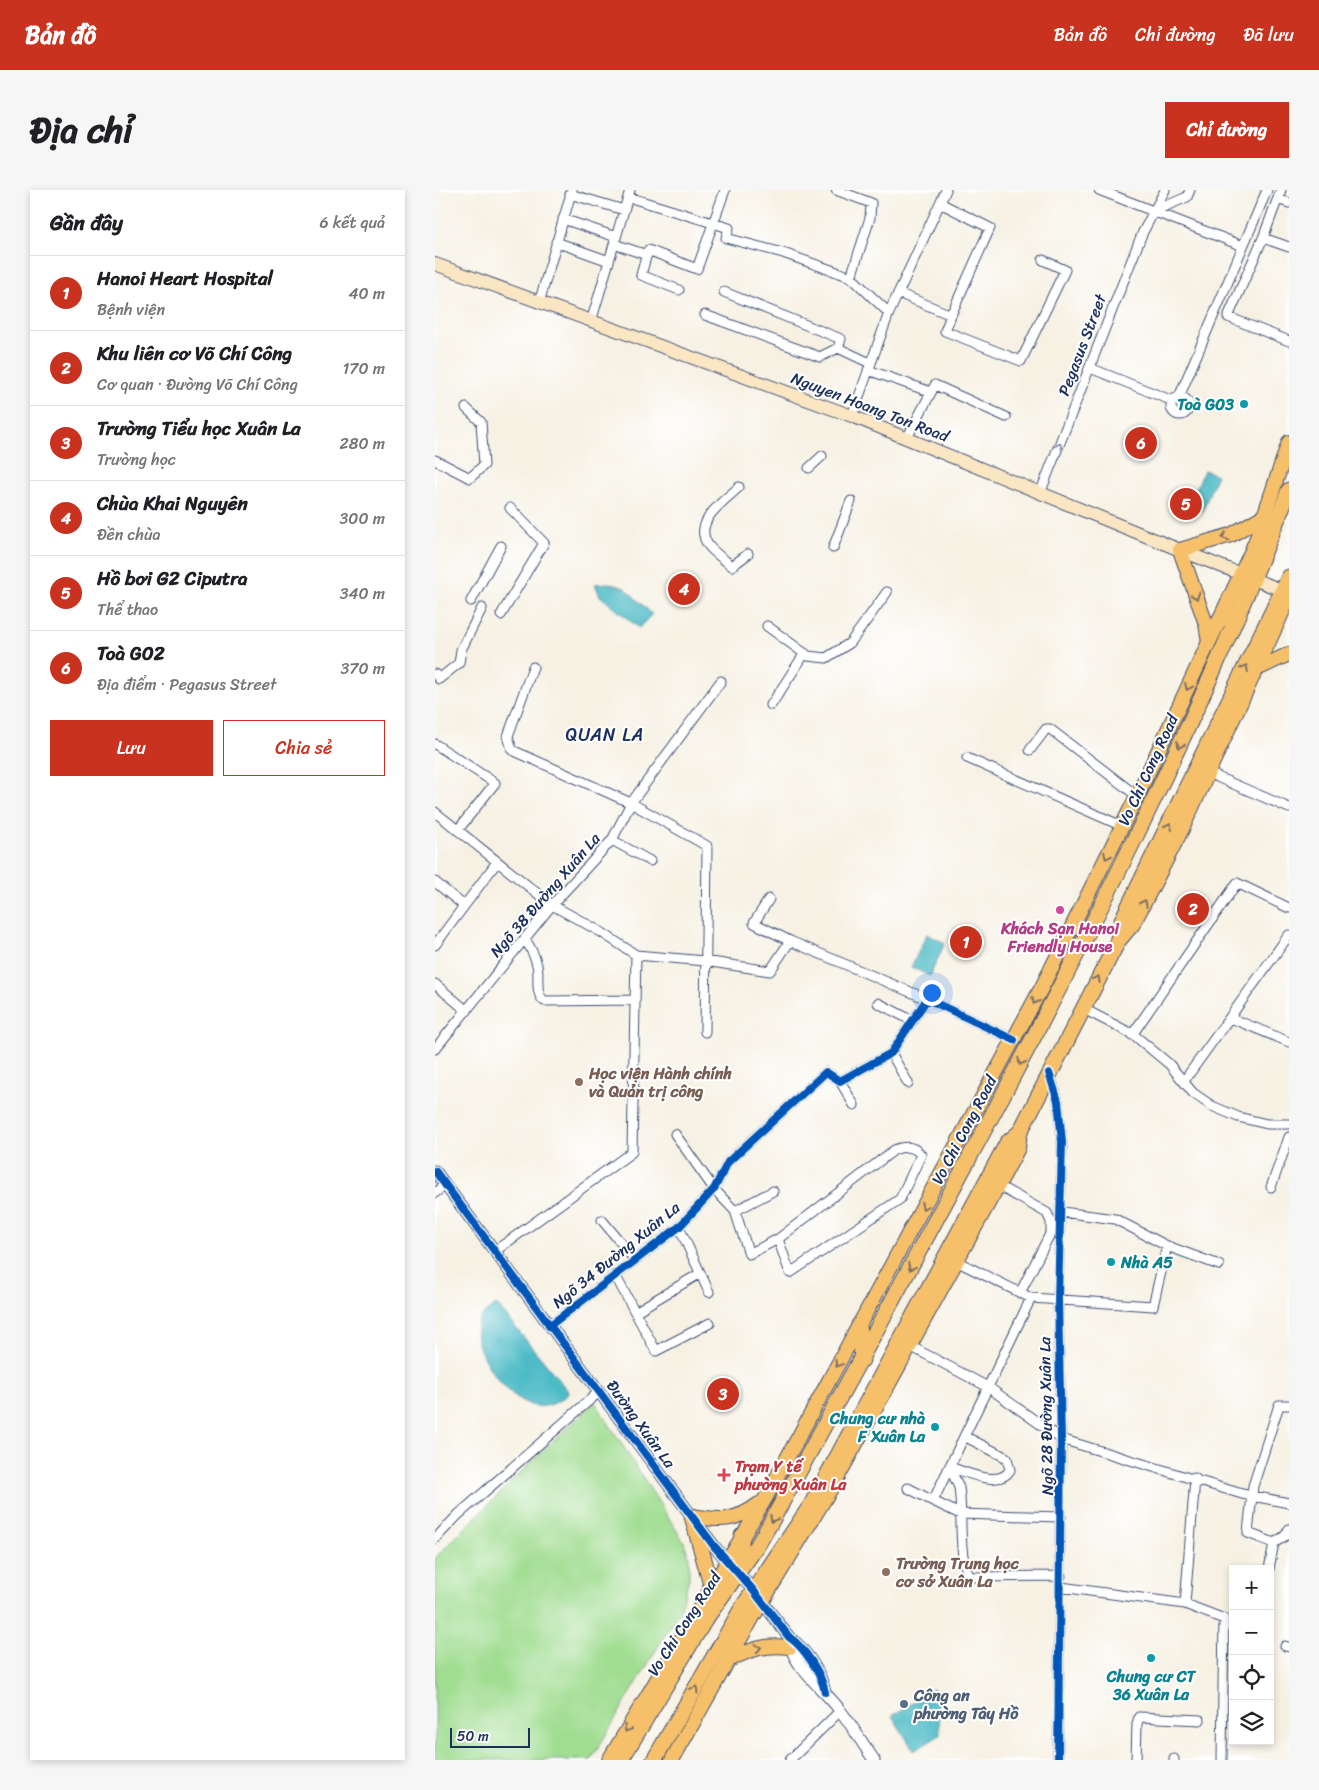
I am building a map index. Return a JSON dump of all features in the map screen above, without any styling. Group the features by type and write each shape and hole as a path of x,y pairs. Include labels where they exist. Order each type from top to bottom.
{"highway":[{"name":"Vo Chi Cong Road","path":"621,1760 696,1635 767,1530 862,1360 1039,1029 1125,860 1239,615 1248,577 1289,490"},
{"path":"1248,577 1254,546"},
{"path":"1277,623 1287,589"},
{"path":"654,1760 758,1596 779,1553 811,1505 863,1412 1007,1144 1020,1132 1117,943 1122,920 1287,589"},
{"path":"1220,619 1239,615"},
{"path":"859,1325 862,1360"},
{"path":"692,1516 716,1604"},
{"path":"738,1574 741,1536"},
{"path":"779,1553 796,1548"},
{"path":"748,1626 758,1596"},
{"path":"680,1642 696,1635"}],"main road":[{"name":"Nguyen Hoang Ton Road","path":"435,264 852,416 1041,491 1180,550 1248,577 1287,589"},
{"path":"1254,546 1289,442"},
{"path":"1209,643 1206,624 1180,550 1231,535 1265,515"},
{"name":"Vo Chi Cong Road","path":"609,1760 741,1536 765,1499 1014,1040 1137,796 1220,619 1248,577"},
{"path":"1117,943 1133,924 1208,773 1277,623"},
{"path":"1257,669 1289,654"},
{"path":"758,1596 796,1548 836,1480 1018,1148 1020,1132"},
{"path":"692,1516 723,1520 744,1514 765,1499"},
{"path":"672,1760 748,1626"},
{"path":"729,1660 753,1648 790,1642"}],"street":[{"path":"679,290 641,275 649,250 697,269 725,190"},
{"path":"836,190 871,203 869,218 851,277"},
{"path":"852,416 889,313 946,190"},
{"path":"1099,190 1243,246"},
{"name":"Pegasus Street","path":"1041,491 1142,234 1165,190"},
{"path":"1154,211 1187,197 1190,190"},
{"path":"1090,368 1176,399 1267,190"},
{"path":"539,303 571,192 624,210"},
{"path":"591,322 629,194 715,221 729,228 726,238 783,253 851,277 889,313"},
{"path":"1289,203 1280,194 1228,317 1289,341"},
{"path":"940,203 990,228 945,331 1021,361 1065,270 1043,260"},
{"path":"563,218 647,255"},
{"path":"1263,238 1289,247"},
{"path":"557,242 609,261"},
{"path":"705,315 820,357 838,348 841,340 724,292"},
{"path":"898,293 951,315"},
{"path":"838,348 869,367 931,392"},
{"path":"907,438 935,385 1006,417"},
{"path":"435,460 470,478 484,465 481,422 466,408"},
{"path":"809,468 822,456"},
{"path":"739,487 705,521 703,533 708,544 732,566 748,554"},
{"path":"833,548 851,501"},
{"path":"501,615 544,543 511,508"},
{"path":"471,602 501,546"},
{"path":"767,626 805,653 826,658 850,643 887,592"},
{"path":"435,674 439,678 459,663 461,650 482,608"},
{"path":"771,705 805,653"},
{"path":"533,667 508,736 512,750 631,803 707,846 705,1032"},
{"name":"Ngõ 38 Đường Xuân La","path":"435,1049 552,906 612,840 631,803 721,681"},
{"path":"1030,750 1046,730 1050,729 1137,796"},
{"path":"435,744 495,784 458,830"},
{"path":"967,758 1122,826"},
{"path":"1208,773 1289,808"},
{"path":"435,812 552,906 601,932 636,954 705,960 770,971 790,941"},
{"path":"612,840 651,860"},
{"path":"435,945 463,905 497,862"},
{"path":"435,882 463,905"},
{"path":"1132,1035 1237,883 1289,908"},
{"path":"769,899 754,923 790,941 927,999 1014,1040"},
{"path":"1184,1081 1289,935"},
{"path":"525,939 535,956 538,968 539,992 544,1000 635,1000"},
{"path":"495,1251 632,1152 636,954"},
{"path":"435,984 467,1011"},
{"path":"854,1105 840,1081 891,1053 927,999"},
{"path":"878,1003 913,1021"},
{"path":"1082,1008 1132,1035 1169,1064 1193,1093 1212,1106 1267,1124 1289,1124"},
{"path":"1231,1018 1289,1042"},
{"path":"891,1053 908,1083"},
{"name":"Ngõ 34 Đường Xuân La","path":"549,1326 679,1227 714,1189 728,1162 826,1072 840,1081"},
{"name":"Ngõ 28 Đường Xuân La","path":"1049,1073 1058,1101 1062,1142 1062,1212 1058,1299 1061,1439 1058,1760"},
{"path":"675,1134 714,1189 735,1211 749,1254 778,1239 881,1158 901,1147 908,1146 918,1151 921,1155 900,1199 789,1274 778,1239"},
{"path":"1271,1187 1289,1137"},
{"name":"Đường Xuân La","path":"435,1171 692,1516 727,1561 758,1596 790,1642 815,1685 825,1692 840,1710 874,1760"},
{"path":"435,1193 445,1185"},
{"path":"997,1185 1040,1208 1047,1214 1051,1222 1051,1232 1020,1293"},
{"path":"735,1211 773,1190"},
{"path":"1062,1212 1115,1219 1167,1246 1219,1266"},
{"path":"602,1220 635,1260"},
{"path":"679,1227 699,1274 709,1292"},
{"path":"955,1261 1031,1298 1153,1306 1167,1246"},
{"path":"635,1312 699,1274"},
{"path":"615,1275 656,1351 710,1323"},
{"path":"933,1501 1031,1298"},
{"path":"910,1346 988,1387 1061,1439 1253,1496 1289,1503"},
{"path":"435,1539 458,1515 600,1391"},
{"path":"1275,1542 1248,1533 1253,1486 1279,1404 1289,1404"},
{"path":"949,1467 997,1479 1008,1475 1010,1470 1007,1458 964,1436"},
{"path":"949,1467 959,1488 964,1563 971,1577 1061,1576"},
{"path":"1185,1604 1195,1478"},
{"path":"908,1488 960,1514 1061,1517"},
{"path":"1270,1565 1275,1542 1285,1536 1289,1530"},
{"path":"1061,1587 1185,1604 1224,1619 1222,1760"},
{"path":"790,1760 840,1710"},
{"path":"1136,1760 1137,1724 1139,1718 1200,1720"}],"green space":[{"path":"595,1402 684,1542 689,1558 689,1578 681,1608 591,1760 435,1760 435,1558 520,1473"}],"water":[{"path":"1204,470 1217,475 1202,512 1189,506"},
{"path":"609,583 625,588 652,614 639,628 600,596 595,584"},
{"path":"927,934 945,943 930,976 911,967"},
{"path":"494,1306 498,1306 568,1391 567,1395 553,1404 535,1406 513,1395 502,1385 485,1360 476,1334 479,1320"},
{"path":"933,1689 938,1693 940,1735 914,1751 892,1716"}],"cycle path":[{"path":"549,1326 679,1227 714,1189 728,1162 826,1072 840,1081 891,1053 927,999 1014,1040"},
{"path":"1049,1073 1058,1101 1062,1142 1058,1299 1061,1439 1058,1760"},
{"path":"435,1171 714,1546 753,1590 789,1637 806,1654 816,1669 825,1692"}],"place":[{"name":"Toà G03","path":"1244,404"},
{"name":"Toà G02","path":"1141,443"},
{"name":"Hồ bơi G2 Ciputra","path":"1186,504"},
{"name":"Chùa Khai Nguyên","path":"684,589"},
{"name":"Khu liên cơ Võ Chí Công","path":"1193,909"},
{"name":"Khách Sạn Hanoi Friendly House","path":"1060,910"},
{"name":"Hanoi Heart Hospital","path":"966,942"},
{"name":"Học viện Hành chính và Quản trị công","path":"579,1082"},
{"name":"Nhà A5","path":"1111,1262"},
{"name":"Trường Tiểu học Xuân La","path":"723,1394"},
{"name":"Chung cư nhà F Xuân La","path":"935,1427"},
{"name":"Trạm Y tế phường Xuân La","path":"724,1475"},
{"name":"Trường Trung học cơ sở Xuân La","path":"886,1572"},
{"name":"Chung cư CT 36 Xuân La","path":"1151,1658"},
{"name":"Công an phường Tây Hồ","path":"904,1704"}],"district":[{"name":"QUAN LA","path":"605,735"}]}
